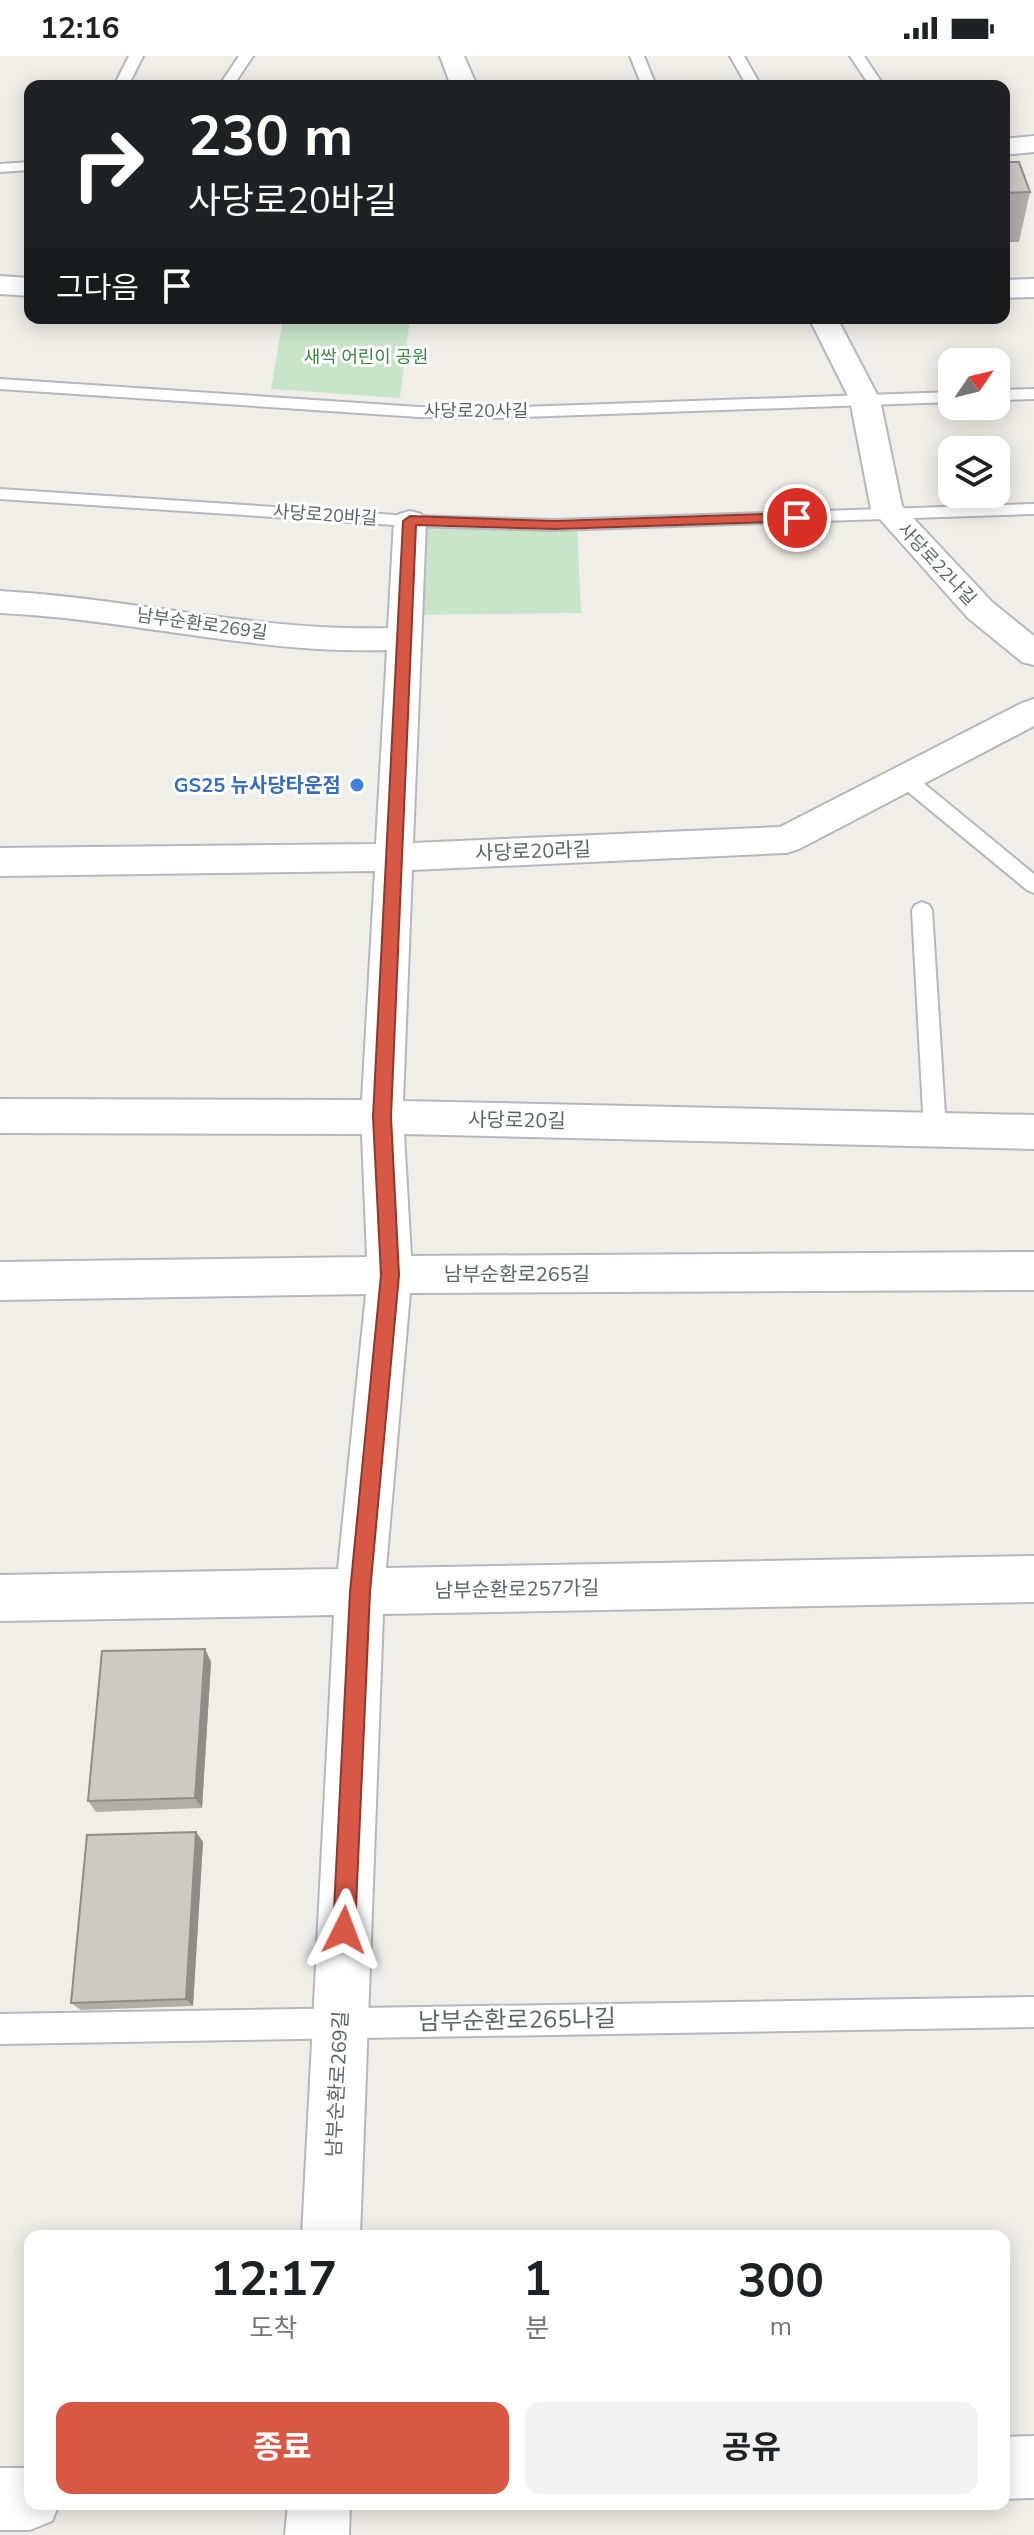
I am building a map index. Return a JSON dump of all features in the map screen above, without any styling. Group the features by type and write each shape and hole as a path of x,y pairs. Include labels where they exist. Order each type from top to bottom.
{"street":[{"path":"452,56 462,80"},
{"path":"1010,146 1034,144"},
{"path":"0,285 24,287"},
{"path":"1010,289 1034,288"},
{"name":"사당로22나길","path":"826,324 865,400 887,509 980,610 1031,649"},
{"name":"남부순환로269길","path":"331,2230 360,1592 390,1275 382,1117 410,521"},
{"name":"남부순환로269길","path":"0,602 99,609 257,634 348,641 404,638"},
{"name":"사당로20라길","path":"0,862 394,857 786,840 1034,711"},
{"name":"사당로20길","path":"0,1116 382,1117 1034,1132"},
{"name":"남부순환로265길","path":"0,1281 1034,1271"},
{"name":"남부순환로257가길","path":"0,1598 1034,1579"},
{"path":"1010,2468 1034,2467"},
{"path":"0,2499 24,2499"},
{"path":"317,2535 319,2510"}],"lane":[{"path":"124,80 136,56"},
{"path":"230,80 246,56"},
{"path":"637,56 647,80"},
{"path":"737,56 751,80"},
{"path":"857,56 873,80"},
{"path":"0,168 24,166"},
{"name":"사당로20사길","path":"0,384 419,412 497,413 938,397"},
{"path":"1010,395 1034,394"},
{"name":"사당로20바길","path":"0,494 410,521 555,525 1034,509"},
{"path":"903,777 1034,885"},
{"path":"922,910 935,1130"},
{"name":"남부순환로265나길","path":"0,2029 1034,2012"}],"green space":[{"name":"새싹 어린이 공원","path":"282,324 409,324 400,398 271,389"},
{"path":"410,521 577,524 581,613 405,615"}],"building":[{"path":"1010,162 1019,162 1030,192 1010,193"},
{"path":"205,1649 195,1798 88,1801 102,1651"},
{"path":"196,1832 186,1999 71,2003 87,1835"}],"place":[{"name":"GS25 뉴사당타운점","path":"357,785"}],"route":[{"path":"344,1930 360,1592 390,1275 382,1117 410,521 555,525 797,518"}]}
